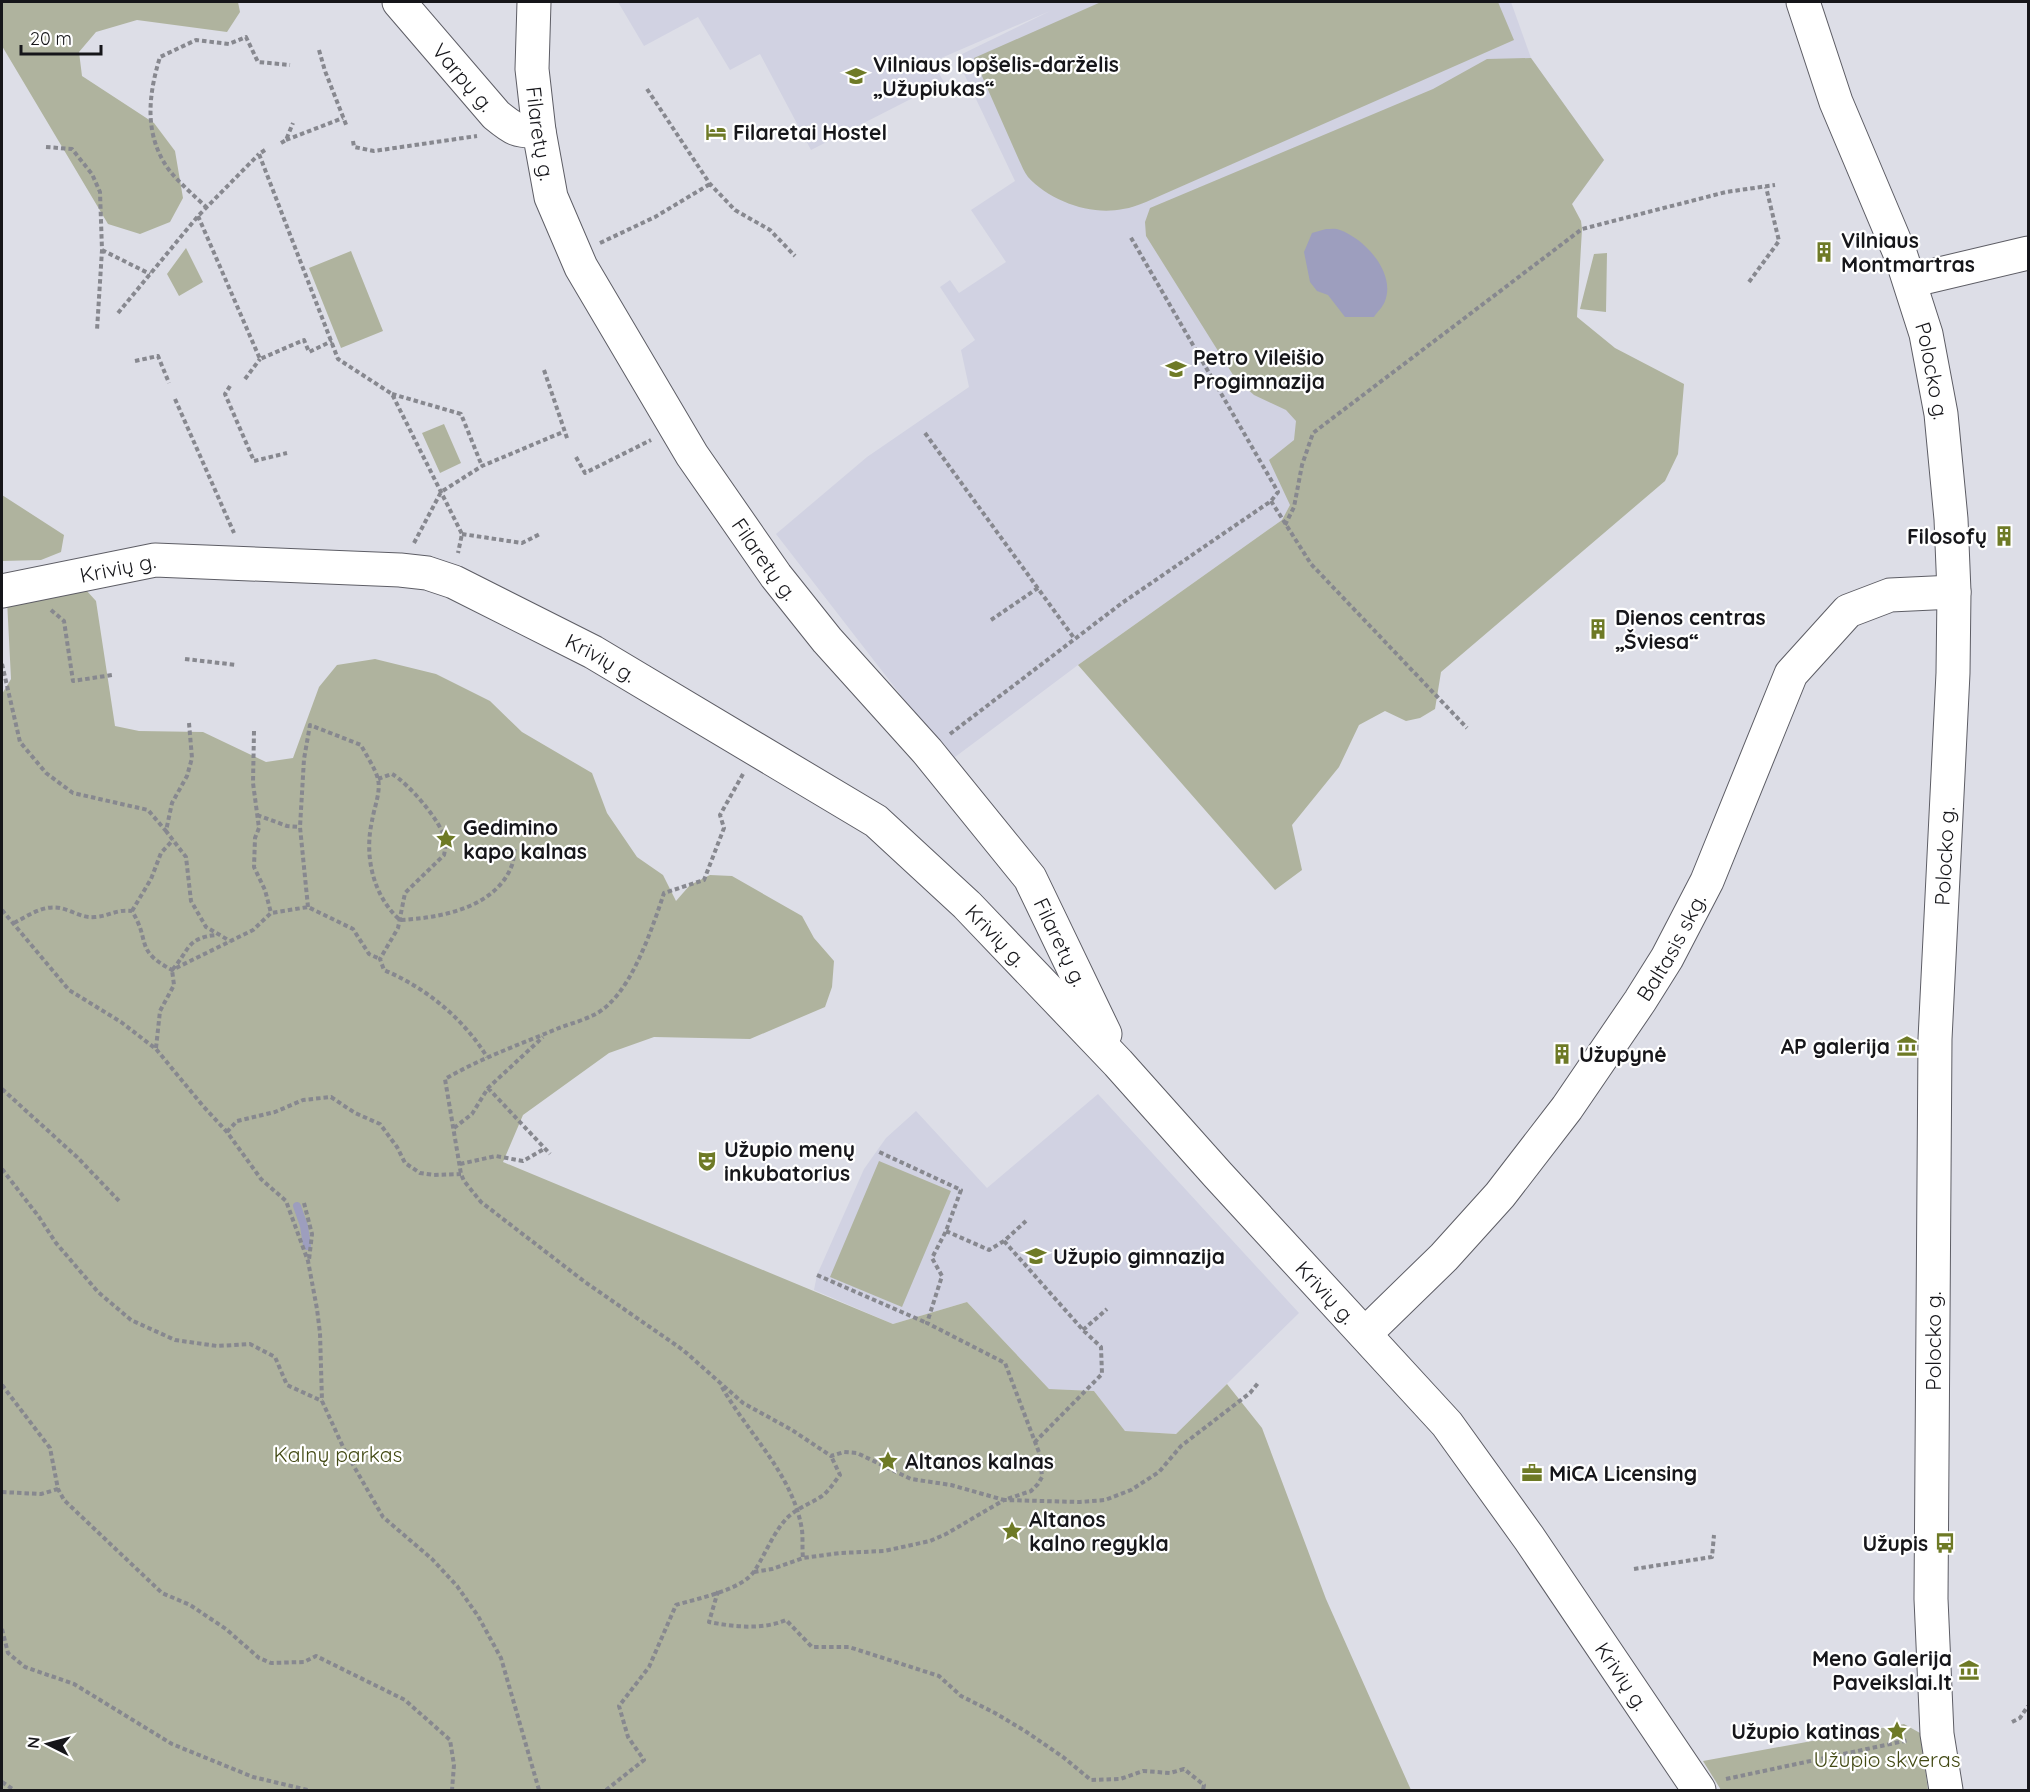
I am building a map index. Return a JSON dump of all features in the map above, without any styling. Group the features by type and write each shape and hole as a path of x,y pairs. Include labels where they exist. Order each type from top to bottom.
{"street":[{"name":"Varpų g.","path":"399,2 496,116 524,128"},
{"name":"Filaretų g.","path":"534,2 532,69 524,128 580,267 692,455 776,576 827,640 927,751 1030,879 1118,1063"},
{"name":"Polocko g.","path":"1803,2 1836,102 1910,280 1926,334 1941,414 1951,519 1954,592 1953,673 1935,1050 1931,1599 1937,1734 1946,1791"},
{"path":"1910,280 2028,253"},
{"name":"Krivių g.","path":"2,591 155,560 427,573 454,582 593,652 876,821 966,904 1016,954 1447,1424 1535,1547 1697,1788"},
{"name":"Baltasis skg.","path":"1365,1334 1444,1257 1500,1195 1567,1108 1640,1001 1667,958 1707,881 1791,674 1848,611 1890,595 1954,592"},
{"path":"1016,954 1051,923"}],"path":[{"path":"207,208 165,165 150,132 152,83 160,57 196,40 228,44 246,37 258,62 290,65"},
{"path":"320,50 325,71 347,127"},
{"path":"647,89 710,184 735,210 770,230 795,256"},
{"path":"281,143 343,118"},
{"path":"286,140 293,123"},
{"path":"353,141 354,147 374,151 524,128"},
{"path":"46,147 72,149 92,174 100,192 102,250 97,330"},
{"path":"117,313 198,216 265,150"},
{"path":"259,154 338,359 392,394 461,414 482,466"},
{"path":"575,254 655,217 710,184"},
{"path":"1285,525 1294,507 1302,465 1313,433 1582,229 1726,192 1775,185"},
{"path":"1749,282 1779,241 1766,187"},
{"path":"198,216 260,359"},
{"path":"927,751 1074,638 1271,501 1278,492 1130,236"},
{"path":"102,250 150,274"},
{"path":"245,380 260,359 304,340 309,352 332,341"},
{"path":"135,361 158,356 169,383"},
{"path":"544,370 563,432 568,441"},
{"path":"230,386 225,394 254,461 287,453"},
{"path":"392,394 462,534 456,560"},
{"path":"175,399 248,564"},
{"path":"576,457 585,473 676,427"},
{"path":"400,570 441,492 482,466 563,432"},
{"path":"926,433 1074,638"},
{"path":"1271,501 1311,564 1467,728"},
{"path":"462,534 522,543 540,534"},
{"path":"36,584 41,602 64,621 73,681 112,675"},
{"path":"991,620 1038,588"},
{"path":"185,659 237,665"},
{"path":"2,664 20,742 46,773 73,793 148,810 186,857 191,901 207,927 230,941"},
{"path":"166,831 172,803 187,776 192,758 189,723"},
{"path":"308,907 300,827 304,759 310,725 361,745 378,779 377,798 371,824 370,858 377,890 387,909 400,920 426,919 459,910 487,897 499,886 512,865 515,846"},
{"path":"254,731 253,783 258,828 255,838 254,867 265,890 271,913"},
{"path":"378,779 392,774 403,780 416,795 445,840 444,855 405,893 400,920 390,945 380,959"},
{"path":"606,1791 644,1760 628,1737 619,1706 649,1667 676,1605 745,1581 754,1572 786,1519 807,1503 824,1495 840,1475 831,1456 792,1430 742,1403 683,1350 585,1282 492,1211 473,1193 461,1174 445,1079 472,1063 586,1018 608,1006 623,987 653,928 664,893 704,880 724,828 720,815 725,804"},
{"path":"257,815 287,826 300,827"},
{"path":"132,911 151,879 161,853 173,840"},
{"path":"172,970 253,930 271,913 308,907 353,929 369,954 380,959 384,970 429,995 460,1020 487,1057"},
{"path":"14,923 40,908 64,908 84,917 95,917 120,909 132,911"},
{"path":"2,910 69,990 121,1022 156,1049 226,1132 261,1179 286,1201 309,1261 320,1333 322,1401 344,1449 383,1517 432,1559 457,1586 478,1616 501,1658 539,1791"},
{"path":"132,911 141,927 143,942 148,954 172,970"},
{"path":"156,1049 160,1011 174,985 172,970 194,939 217,935"},
{"path":"454,1128 472,1114 488,1088 546,1034"},
{"path":"488,1088 550,1154"},
{"path":"2,1089 77,1157 120,1202"},
{"path":"226,1132 237,1121 275,1112 303,1100 331,1097 356,1113 380,1124 405,1162 420,1173 461,1174"},
{"path":"460,1164 496,1156 523,1161 544,1149"},
{"path":"877,1151 961,1190 946,1231 932,1258 942,1276 927,1323"},
{"path":"2,1170 39,1217 56,1244 98,1292 131,1320 175,1340 217,1346 250,1344 275,1357 287,1385 322,1401"},
{"path":"304,1203 312,1234 309,1261"},
{"path":"946,1231 989,1250 1004,1241 1026,1221"},
{"path":"1004,1241 1083,1330 1101,1347 1102,1374 1035,1442"},
{"path":"754,1572 772,1569 803,1558 884,1551 930,1541 1004,1500 1030,1491 1042,1477 1040,1455 1005,1363 927,1323 817,1275"},
{"path":"1083,1330 1107,1309"},
{"path":"831,1456 844,1452 857,1453 911,1479 951,1485 1004,1500 1080,1502 1105,1500 1131,1490 1159,1472 1181,1446 1250,1393 1259,1382"},
{"path":"720,1384 733,1407 774,1462 797,1511 802,1530 803,1558"},
{"path":"2,1385 50,1448 58,1489 64,1500 162,1593 190,1605 226,1629 259,1658 271,1663 282,1663 303,1662 316,1656 405,1700 450,1740 454,1765 452,1791"},
{"path":"2,1491 41,1494 58,1489"},
{"path":"1634,1569 1712,1557 1714,1535"},
{"path":"718,1591 709,1622 740,1628 773,1626 786,1620 812,1647 849,1647 939,1676 961,1696 1025,1731 1063,1756 1091,1780 1120,1779 1143,1771 1170,1773 1184,1769 1204,1785 1203,1791"},
{"path":"2,1629 8,1653 25,1667 74,1684 172,1744 253,1776 308,1791"},
{"path":"2012,1722 2020,1719 2028,1706"},
{"path":"1697,1788 1937,1734"},
{"path":"2,1782 14,1791"}],"shaded area":[{"name":"Petro Vileišio Progimnazija","path":"618,2 1511,2 1531,58 1604,160 1572,204 1290,505 1282,520 1078,665 951,760 776,534 867,457 969,387 961,350 975,340 940,287 950,280 959,293 1006,262 971,210 1015,181 956,57 1050,11 932,62 944,82 811,150 760,54 730,70 698,17 644,46"},
{"name":"Užupio gimnazija","path":"1098,1094 1299,1313 1176,1434 1125,1431 1094,1391 1049,1389 967,1302 893,1324 814,1290 817,1275 864,1169 886,1138 916,1111 987,1188"}],"green space":[{"path":"2,2 238,2 240,12 227,32 137,20 96,32 79,52 82,76 154,123 175,151 183,198 170,222 140,234 108,224 2,46"},
{"path":"1101,2 1498,2 1514,40 1146,202 1126,209 1098,210 1059,200 1037,186 1028,177 974,58"},
{"path":"1531,58 1604,160 1572,204 1581,221 1582,229 1577,317 1615,348 1684,384 1678,454 1665,481 1441,672 1435,709 1420,718 1406,721 1385,711 1359,725 1339,767 1292,825 1302,870 1275,890 1078,665 1282,520 1290,505 1269,460 1294,440 1296,421 1286,410 1254,395 1235,378 1146,236 1145,222 1150,208 1433,89 1487,59"},
{"path":"186,248 203,282 179,296 167,274"},
{"path":"351,251 383,331 341,348 309,268"},
{"path":"1607,253 1606,312 1580,309 1594,254"},
{"path":"444,424 461,463 440,473 422,433"},
{"path":"2,495 64,535 61,552 41,560 2,561"},
{"name":"Kalnų parkas","path":"86,590 96,601 115,726 139,731 203,732 266,762 293,758 319,687 337,665 375,659 436,674 490,701 522,732 592,773 607,813 637,857 663,875 676,901 690,885 710,875 732,876 802,916 814,938 834,961 832,987 825,1007 750,1039 654,1037 609,1053 523,1115 503,1162 893,1324 967,1302 1049,1389 1094,1391 1125,1431 1176,1434 1227,1384 1262,1428 1326,1599 1411,1790 2,1790 2,694 11,679 7,600"},
{"path":"879,1161 951,1191 902,1307 830,1277"},
{"name":"Užupio skveras","path":"1904,1724 1920,1733 1928,1790 1721,1790 1703,1761"}],"water":[{"path":"1326,229 1338,229 1350,234 1368,249 1382,269 1387,290 1384,303 1374,317 1345,317 1328,295 1317,291 1310,282 1304,252 1312,233"}],"waterway":[{"path":"297,1206 304,1226 307,1246"}],"place":[{"name":"Vilniaus lopšelis-darželis „Užupiukas“","path":"856,76"},
{"name":"Filaretai Hostel","path":"716,132"},
{"name":"Vilniaus Montmartras","path":"1824,252"},
{"name":"Petro Vileišio Progimnazija","path":"1176,369"},
{"name":"Filosofų","path":"2004,536"},
{"name":"Dienos centras „Šviesa“","path":"1598,629"},
{"name":"Gedimino kapo kalnas","path":"446,839"},
{"name":"AP galerija","path":"1907,1046"},
{"name":"Užupynė","path":"1562,1054"},
{"name":"Užupio menų inkubatorius","path":"707,1161"},
{"name":"Užupio gimnazija","path":"1036,1256"},
{"name":"Altanos kalnas","path":"888,1461"},
{"name":"MiCA Licensing","path":"1532,1473"},
{"name":"Altanos kalno regykla","path":"1012,1531"},
{"name":"Užupis","path":"1945,1543"},
{"name":"Meno Galerija Paveikslai.lt","path":"1969,1670"},
{"name":"Užupio katinas","path":"1897,1731"}]}
